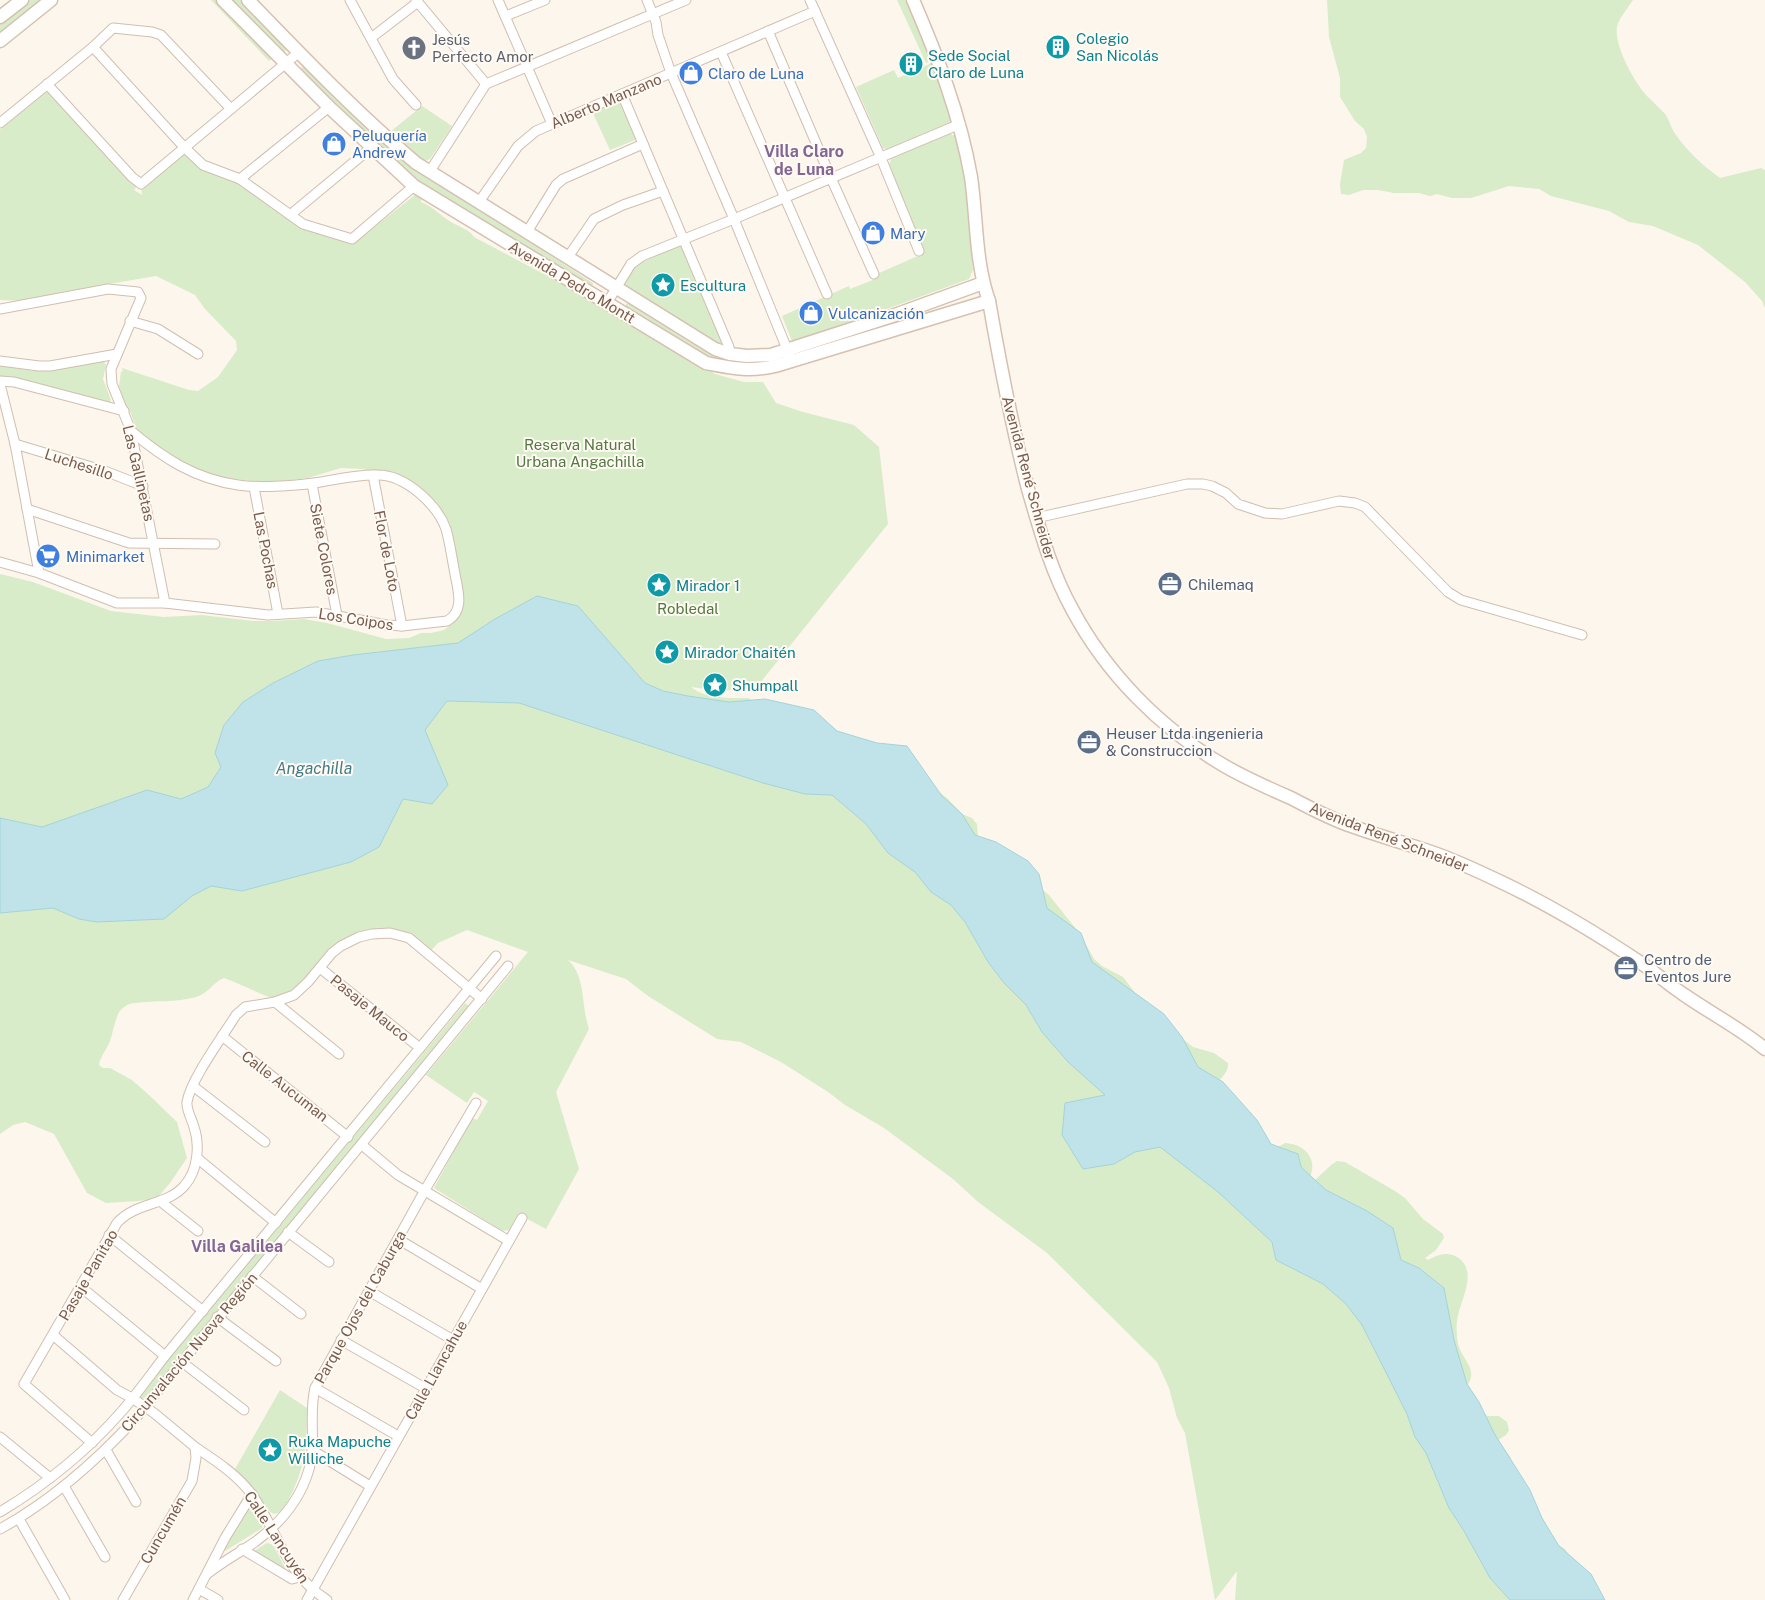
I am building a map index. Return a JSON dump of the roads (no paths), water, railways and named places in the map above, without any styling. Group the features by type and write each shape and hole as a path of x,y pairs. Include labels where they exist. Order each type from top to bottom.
{"main road":[{"path":"0,17 22,0"},
{"path":"0,41 51,0"},
{"name":"Avenida Pedro Montt","path":"223,0 329,106 414,186 706,363 737,369 756,370 790,355 983,283"},
{"name":"Avenida Pedro Montt","path":"248,0 298,53 416,163 714,350 730,354 790,355 989,302"},
{"name":"Avenida René Schneider","path":"913,0 935,50 960,124 971,178 983,283 989,302 1005,389 1036,518 1051,564 1072,608 1098,650 1123,682 1144,705 1188,742 1221,764 1242,776 1343,823 1435,853 1550,906 1642,964 1683,994 1745,1033 1765,1049"}],"street":[{"path":"350,0 393,79 416,105"},
{"path":"498,0 552,124"},
{"path":"506,16 545,0"},
{"path":"647,0 671,73 790,355"},
{"path":"430,171 486,84 686,0"},
{"path":"810,0 881,158 919,251"},
{"path":"371,38 417,1 486,84"},
{"name":"Alberto Manzano","path":"479,202 518,146 536,131 815,11"},
{"path":"0,123 93,47 112,28 152,32 161,35 230,109"},
{"path":"768,31 874,274"},
{"path":"93,47 184,147 203,165 240,179 303,224 352,238 414,186"},
{"path":"721,52 827,294"},
{"path":"47,84 132,177 141,184 298,53"},
{"path":"622,94 684,238 729,347 730,354"},
{"path":"240,179 329,106"},
{"path":"607,303 631,264 642,256 960,124"},
{"path":"527,232 556,185 564,179 643,144"},
{"path":"290,215 372,147"},
{"path":"568,258 594,220 622,205 663,191"},
{"name":"Las Gallinetas","path":"0,309 108,289 138,292 140,298 111,369 112,384 131,431 155,544 165,603"},
{"path":"130,321 158,329 198,354"},
{"path":"0,361 50,366 117,354"},
{"path":"39,573 15,444 0,383 14,382 124,411"},
{"name":"Los Coipos","path":"0,562 39,573 118,603 165,603 268,614 316,612 402,626 447,621 453,618 459,607 457,587 445,528 432,504 408,485 378,474 346,477 312,484 239,486 210,480 182,468 155,451 131,431"},
{"name":"Luchesillo","path":"15,444 105,471 143,486"},
{"name":"Flor de Loto","path":"373,475 402,626"},
{"name":"Siete Colores","path":"312,484 337,615"},
{"path":"1036,518 1187,484 1219,489 1238,504 1265,513 1282,514 1339,501 1355,503 1365,507 1448,592 1461,600 1582,634"},
{"name":"Las Pochas","path":"254,487 278,614"},
{"path":"27,509 129,543 215,544"},
{"name":"Pasaje Panitao","path":"92,1443 24,1384 109,1235 123,1216 131,1211 176,1194 192,1174 197,1158 197,1136 187,1103 193,1086 236,1016 245,1007 275,1002 294,995 336,950 359,937 390,933 409,938 482,999"},
{"name":"Circunvalación Nueva Región","path":"0,1512 50,1478 92,1443 123,1410 165,1356 496,956"},
{"name":"Circunvalación Nueva Región","path":"0,1529 19,1519 64,1486 106,1450 182,1362 217,1317 362,1145 508,966"},
{"name":"Pasaje Mauco","path":"320,968 420,1048"},
{"path":"275,1002 339,1054"},
{"name":"Calle Aucuman","path":"222,1036 348,1136"},
{"path":"193,1086 265,1142"},
{"name":"Parque Ojos del Caburga","path":"207,1574 272,1529 295,1502 311,1461 313,1433 311,1413 315,1388 476,1102"},
{"path":"362,1145 398,1175 509,1241"},
{"path":"197,1158 276,1223"},
{"path":"160,1201 198,1231"},
{"name":"Calle Llancahue","path":"306,1600 522,1218"},
{"path":"288,1232 328,1262"},
{"path":"109,1235 203,1311"},
{"path":"398,1240 482,1289"},
{"path":"252,1276 301,1314"},
{"path":"80,1287 165,1356"},
{"path":"369,1291 453,1340"},
{"path":"217,1317 276,1361"},
{"name":"Calle Lancuyén","path":"53,1335 117,1390 132,1398 195,1447 230,1471 252,1494 300,1577 312,1590 327,1600"},
{"path":"342,1340 425,1388"},
{"path":"182,1362 244,1410"},
{"path":"315,1388 398,1436"},
{"path":"0,1437 50,1478"},
{"name":"Cuncumén","path":"123,1600 192,1481 196,1458 195,1447"},
{"path":"106,1450 136,1502"},
{"path":"312,1450 370,1486"},
{"path":"64,1486 105,1557"},
{"path":"193,1600 252,1494"},
{"path":"19,1519 65,1600"},
{"path":"242,1549 292,1579 300,1577"},
{"path":"199,1589 218,1600"}],"water":[{"name":"Angachilla","path":"537,596 578,606 645,683 663,691 729,702 765,699 814,710 837,731 877,743 907,746 942,796 962,814 975,835 996,842 1028,861 1039,874 1047,908 1081,933 1092,962 1164,1014 1182,1037 1198,1067 1223,1082 1257,1120 1271,1144 1298,1154 1301,1167 1326,1190 1367,1211 1393,1228 1401,1260 1419,1268 1444,1288 1454,1340 1467,1384 1479,1402 1494,1433 1530,1490 1542,1518 1559,1546 1591,1574 1605,1600 1510,1600 1490,1578 1449,1508 1426,1453 1415,1437 1407,1414 1362,1325 1346,1304 1323,1284 1276,1260 1272,1242 1218,1192 1160,1147 1135,1152 1114,1164 1083,1169 1062,1135 1065,1103 1105,1095 1068,1062 1042,1032 1026,1005 1004,983 988,962 965,922 951,905 931,892 915,872 888,853 866,824 832,795 805,794 763,783 519,703 447,701 425,730 448,785 432,804 403,799 379,847 351,862 242,891 211,886 192,896 164,919 97,922 79,919 53,908 0,913 0,818 42,827 147,790 181,799 208,787 221,767 215,753 224,725 243,702 273,683 318,661 458,643 495,619"}],"place":[{"name":"Colegio San Nicolás","path":"1058,47"},
{"name":"Jesús Perfecto Amor","path":"414,48"},
{"name":"Sede Social Claro de Luna","path":"911,64"},
{"name":"Claro de Luna","path":"691,73"},
{"name":"Peluquería Andrew","path":"334,144"},
{"name":"Mary","path":"873,233"},
{"name":"Escultura","path":"663,285"},
{"name":"Vulcanización","path":"811,313"},
{"name":"Minimarket","path":"48,556"},
{"name":"Chilemaq","path":"1170,584"},
{"name":"Mirador 1","path":"659,585"},
{"name":"Mirador Chaitén","path":"667,652"},
{"name":"Shumpall","path":"715,685"},
{"name":"Heuser Ltda ingenieria & Construccion","path":"1089,742"},
{"name":"Centro de Eventos Jure","path":"1626,968"},
{"name":"Ruka Mapuche Williche","path":"270,1450"}],"district":[{"name":"Villa Claro de Luna","path":"804,160"},
{"name":"Villa Galilea","path":"237,1246"}],"park label":[{"name":"Reserva Natural Urbana Angachilla","path":"580,452"},
{"name":"Robledal","path":"688,608"}]}
